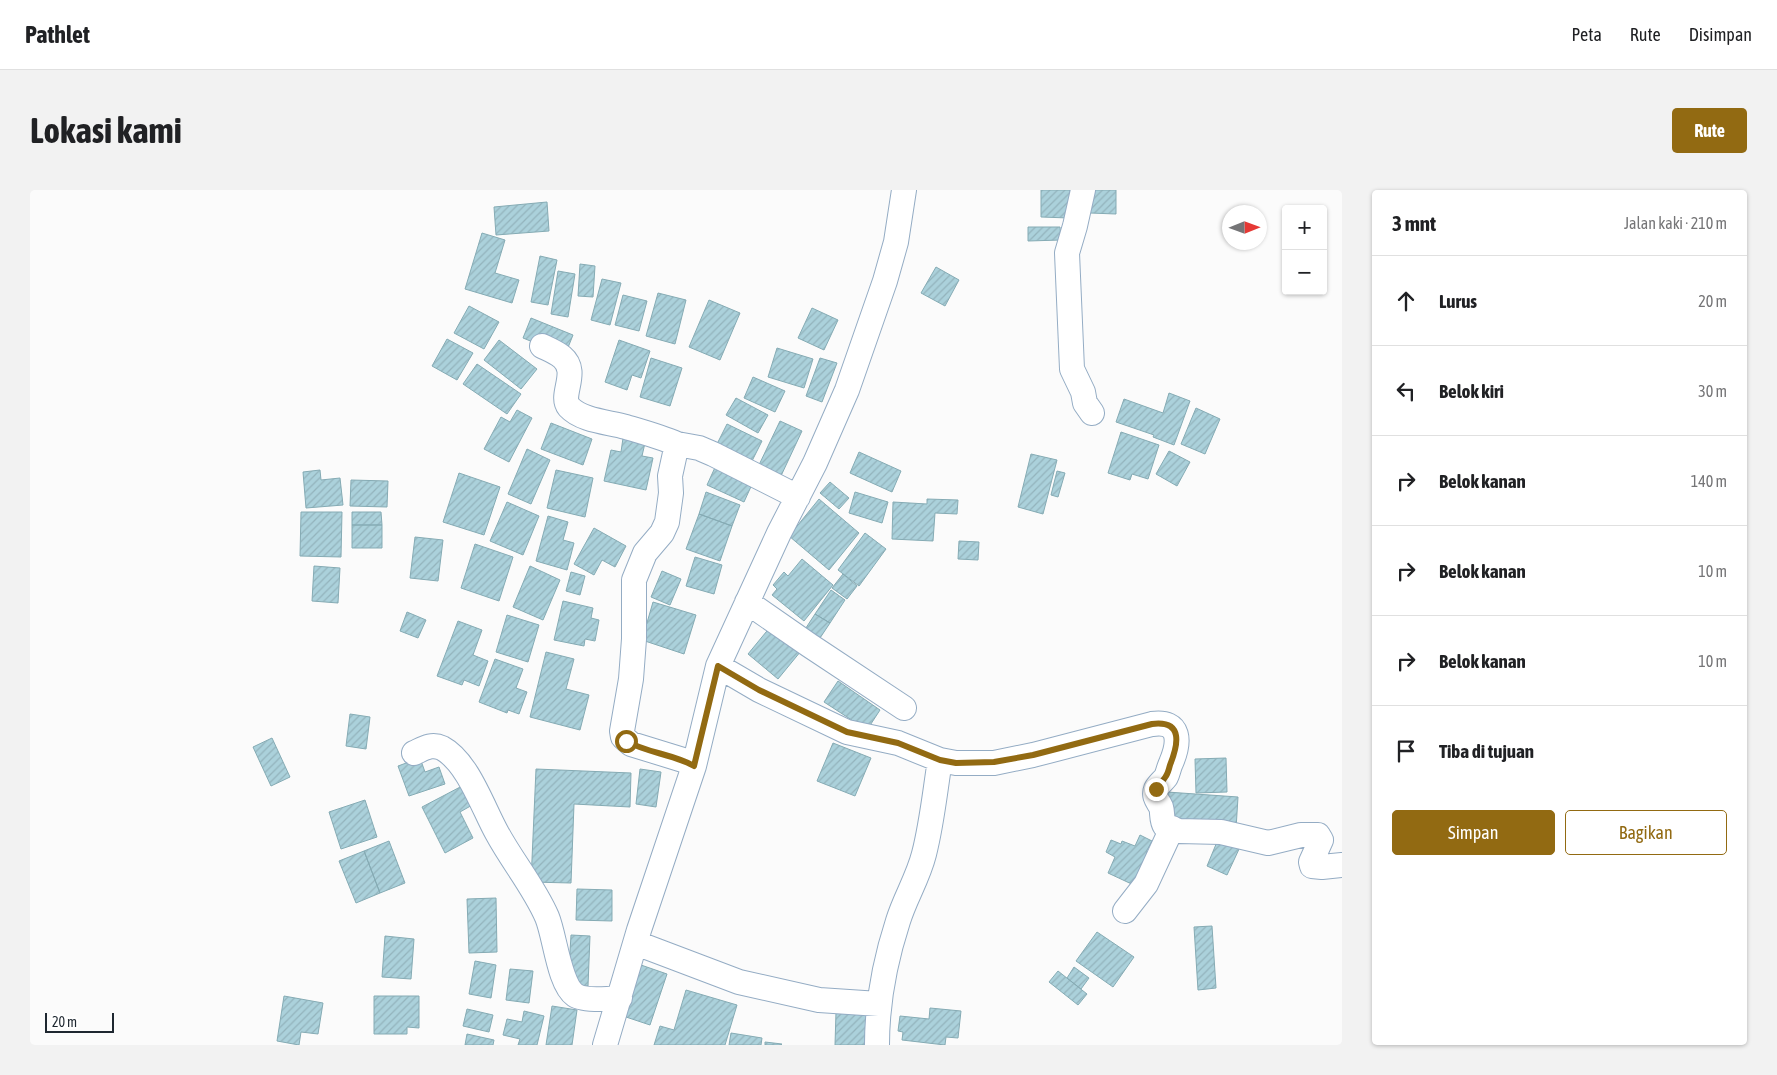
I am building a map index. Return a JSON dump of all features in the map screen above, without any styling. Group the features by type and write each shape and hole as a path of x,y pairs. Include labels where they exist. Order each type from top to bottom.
{"street":[{"path":"605,1045 694,766 718,666 847,390 885,281 896,242 904,190"},
{"path":"1083,190 1076,226 1067,252 1072,369 1083,392 1085,403 1092,413"},
{"path":"542,346 563,358 568,364 569,380 566,399 567,405 574,412 677,444 699,448 798,497"},
{"path":"677,444 670,476 671,493 668,522 662,533 645,553 634,580 634,639 631,679 622,730 623,737 631,744 683,760 694,766"},
{"path":"747,602 904,708"},
{"path":"718,666 759,690 847,732 898,743 940,760 956,763 994,762 1033,755 1152,724 1164,724 1172,728 1175,733 1176,745 1167,776 1156,789 1156,800 1162,808 1165,826 1178,831 1221,832 1268,843 1293,836 1318,835 1322,840 1311,862 1312,866 1322,867 1342,864"},
{"path":"414,753 431,746 442,748 458,763 474,786 496,833 547,916 565,981 575,995 584,998 620,998"},
{"path":"877,1045 877,1017 898,921 924,854 940,760"},
{"path":"1125,911 1146,884 1172,828"},
{"path":"636,944 738,982 819,1000 880,1004"}],"building":[{"path":"1041,190 1070,190 1069,218 1041,217"},
{"path":"1091,190 1116,190 1116,214 1090,213"},
{"path":"547,202 549,231 496,235 494,207"},
{"path":"1028,227 1060,227 1061,240 1028,241"},
{"path":"482,233 505,240 495,273 519,280 512,303 465,289"},
{"path":"540,256 557,260 548,305 531,302"},
{"path":"580,264 595,266 593,297 578,296"},
{"path":"936,267 959,280 945,306 921,293"},
{"path":"558,271 575,274 568,317 551,314"},
{"path":"602,279 621,283 610,325 591,320"},
{"path":"658,293 686,300 675,344 646,336"},
{"path":"623,295 647,301 639,331 615,325"},
{"path":"709,300 740,313 720,360 689,347"},
{"path":"469,306 499,322 484,349 454,333"},
{"path":"812,308 838,320 824,350 798,338"},
{"path":"531,318 573,335 565,355 523,338"},
{"path":"447,339 473,353 457,380 432,366"},
{"path":"499,340 537,369 521,389 484,360"},
{"path":"619,340 650,351 641,378 632,375 627,390 605,382"},
{"path":"777,348 813,359 804,388 768,377"},
{"path":"651,358 682,368 670,406 640,397"},
{"path":"820,358 837,363 822,402 806,396"},
{"path":"477,364 521,394 507,414 463,384"},
{"path":"753,377 785,391 775,412 744,398"},
{"path":"1169,393 1190,401 1174,445 1153,437 1154,435 1116,422 1124,399 1163,413"},
{"path":"736,398 768,415 758,433 726,415"},
{"path":"1196,408 1220,419 1205,454 1181,444"},
{"path":"517,410 532,418 509,462 484,449 501,417 510,422"},
{"path":"780,421 802,431 780,478 758,467"},
{"path":"551,423 592,439 583,465 541,449"},
{"path":"727,424 762,441 751,463 716,446"},
{"path":"1121,432 1159,445 1148,479 1132,474 1130,480 1108,473"},
{"path":"623,438 645,443 642,456 653,458 646,490 604,481 611,450 621,452"},
{"path":"527,449 550,460 531,504 508,494"},
{"path":"1169,451 1190,462 1177,486 1156,474"},
{"path":"859,452 901,471 892,492 850,473"},
{"path":"1031,454 1057,460 1043,514 1018,507"},
{"path":"717,463 754,480 744,502 707,485"},
{"path":"320,470 321,480 340,478 343,505 306,508 303,472"},
{"path":"556,470 593,478 585,517 547,508"},
{"path":"1057,471 1065,473 1058,497 1051,495"},
{"path":"459,473 500,487 484,535 443,522"},
{"path":"351,480 388,481 387,507 350,506"},
{"path":"830,482 849,498 839,509 820,493"},
{"path":"706,492 740,505 732,526 699,514"},
{"path":"855,492 888,502 882,523 849,513"},
{"path":"819,499 859,533 829,570 789,536"},
{"path":"927,499 958,500 957,514 935,513 933,541 892,539 893,502 927,504"},
{"path":"507,502 539,516 523,555 490,541"},
{"path":"301,512 342,512 341,557 300,556"},
{"path":"352,512 381,512 382,525 352,525"},
{"path":"699,514 732,526 720,561 686,549"},
{"path":"548,516 568,522 563,540 574,543 567,570 536,561"},
{"path":"352,525 382,525 382,548 352,548"},
{"path":"594,528 626,546 615,567 602,560 594,575 574,564"},
{"path":"865,533 886,549 859,586 838,570"},
{"path":"415,537 443,540 438,581 410,578"},
{"path":"959,541 979,542 978,560 958,559"},
{"path":"475,544 513,557 499,601 461,588"},
{"path":"695,557 722,565 714,594 686,586"},
{"path":"802,559 833,585 804,621 772,595 777,589 773,585 784,572 788,576"},
{"path":"314,566 340,568 338,603 312,601"},
{"path":"530,566 560,580 543,620 513,607"},
{"path":"662,571 681,579 670,605 651,597"},
{"path":"571,572 585,576 580,595 566,591"},
{"path":"843,574 857,586 847,599 832,588"},
{"path":"831,590 845,600 830,623 815,614"},
{"path":"563,601 593,608 591,618 599,620 595,641 585,639 584,646 554,640"},
{"path":"653,602 696,615 684,654 642,640"},
{"path":"407,612 426,620 418,638 400,631"},
{"path":"815,614 830,623 816,644 802,634"},
{"path":"507,615 539,625 528,662 496,652"},
{"path":"458,621 482,630 473,655 488,661 479,686 464,680 462,685 437,676"},
{"path":"771,626 801,651 778,679 748,654"},
{"path":"546,652 574,659 566,689 589,695 580,730 530,717"},
{"path":"495,659 523,669 516,688 527,692 519,714 508,710 507,713 479,702"},
{"path":"838,681 880,710 867,730 824,702"},
{"path":"350,714 370,717 366,749 346,746"},
{"path":"272,738 290,777 271,786 253,747"},
{"path":"833,743 871,758 855,796 817,781"},
{"path":"420,758 425,772 439,767 445,784 409,796 398,766"},
{"path":"1226,758 1227,792 1196,793 1195,759"},
{"path":"536,769 631,773 630,807 574,804 571,883 531,882"},
{"path":"640,769 661,772 656,807 636,804"},
{"path":"464,785 474,804 460,812 473,838 445,853 422,807"},
{"path":"1167,792 1238,797 1236,829 1164,824"},
{"path":"365,800 377,837 341,849 329,812"},
{"path":"1140,835 1152,841 1146,852 1153,855 1138,887 1108,873 1115,857 1106,852 1111,840 1121,844 1122,841 1135,846"},
{"path":"1219,837 1240,847 1227,875 1207,866"},
{"path":"389,841 405,883 380,893 364,851"},
{"path":"364,851 380,893 356,903 339,861"},
{"path":"577,889 612,890 612,921 576,920"},
{"path":"496,898 497,952 469,953 467,899"},
{"path":"1212,926 1216,988 1198,990 1194,927"},
{"path":"1097,932 1134,957 1113,987 1076,961"},
{"path":"571,935 590,936 588,986 568,985"},
{"path":"385,936 414,939 411,979 382,977"},
{"path":"475,961 496,965 491,998 469,994"},
{"path":"641,965 667,974 650,1025 623,1016"},
{"path":"1074,967 1089,978 1081,989 1067,978"},
{"path":"510,969 533,971 529,1003 506,1000"},
{"path":"1058,971 1087,994 1078,1005 1049,982"},
{"path":"686,990 737,1005 725,1045 654,1045 660,1026 674,1030"},
{"path":"284,996 323,1003 318,1034 301,1032 299,1045 277,1041"},
{"path":"374,996 419,996 419,1028 407,1027 407,1034 374,1034"},
{"path":"552,1006 577,1010 572,1045 546,1045"},
{"path":"930,1008 961,1011 958,1038 946,1037 945,1045 902,1040 903,1032 898,1031 900,1016 929,1019"},
{"path":"467,1009 493,1015 489,1032 463,1026"},
{"path":"524,1011 544,1016 537,1045 518,1045 520,1039 503,1035 507,1019 522,1022"},
{"path":"836,1012 867,1012 867,1045 835,1045"},
{"path":"731,1033 762,1038 761,1045 729,1045"},
{"path":"467,1034 494,1040 493,1045 465,1045"},
{"path":"765,1042 782,1044 765,1045"}],"route":[{"path":"626,741 667,754 694,766 718,666 759,690 847,732 898,743 940,760 956,763 994,762 1033,755 1152,724 1169,725 1175,733 1175,754 1167,776 1156,789"}]}
